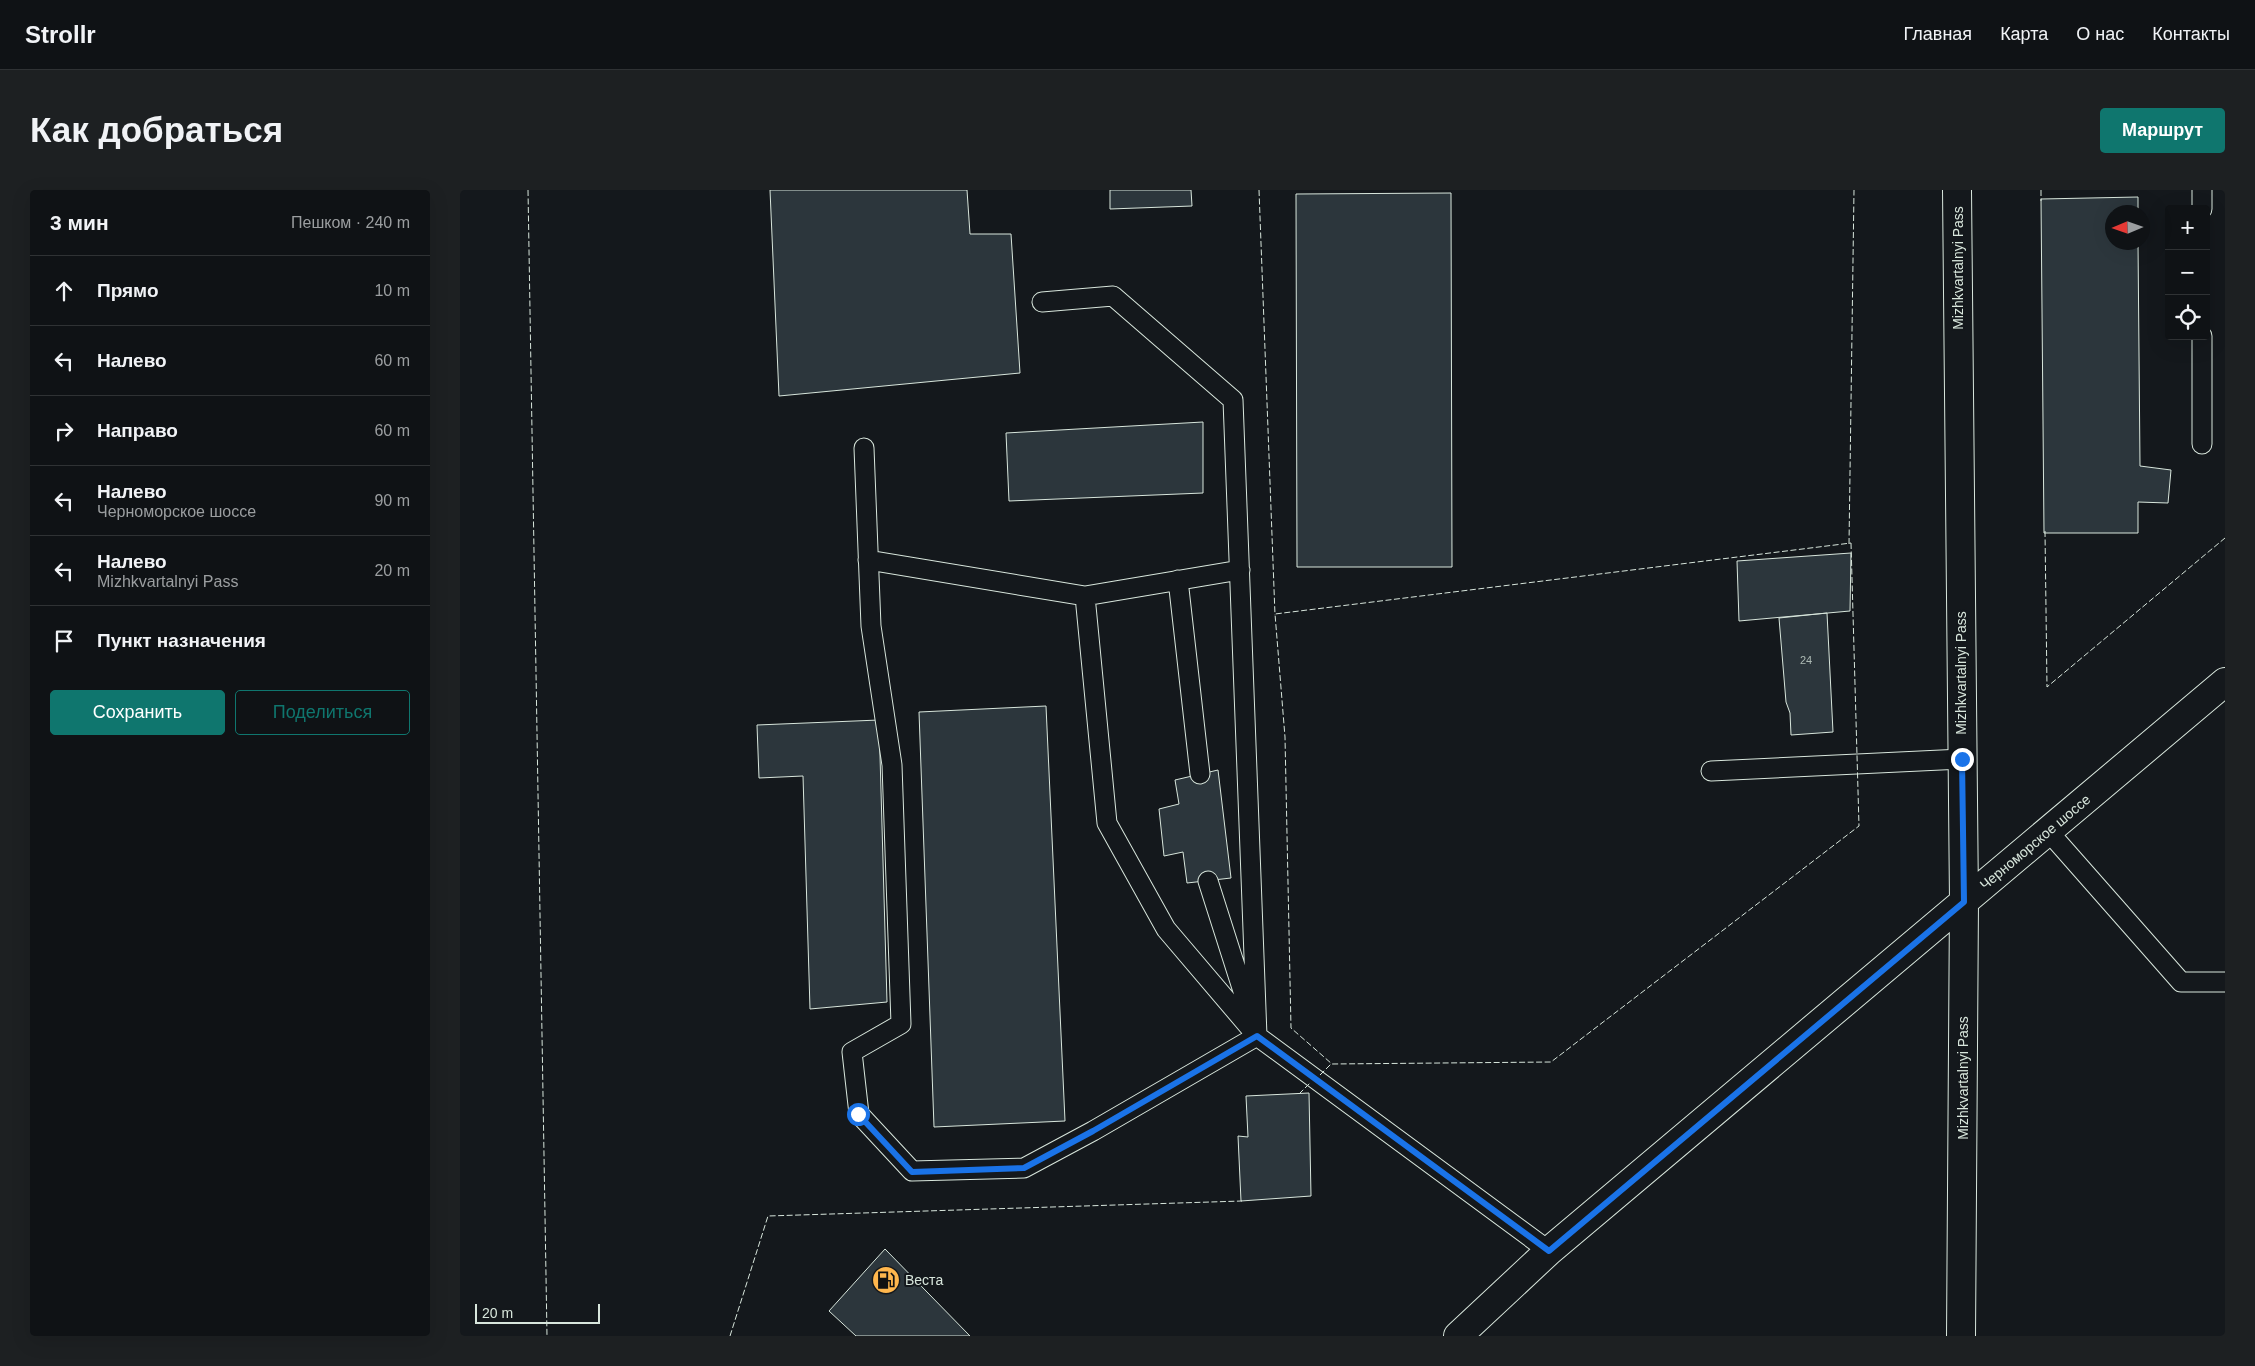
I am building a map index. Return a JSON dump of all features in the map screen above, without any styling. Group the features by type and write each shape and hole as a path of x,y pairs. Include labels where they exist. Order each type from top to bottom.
{"main road":[{"name":"Mizhkvartalnyi Pass","path":"1957,190 1964,902 1961,1336"},
{"name":"Черноморское шоссе","path":"1458,1336 1549,1251 2225,682"}],"lane":[{"path":"2202,190 2202,205"},
{"path":"1042,302 1113,296 1233,400 1257,1036"},
{"path":"2202,340 2202,444"},
{"path":"864,448 871,626 892,766 901,1024 852,1052 858,1114 912,1172 1024,1168 1093,1131 1257,1036"},
{"path":"868,560 1085,596 1240,570"},
{"path":"1178,580 1200,774"},
{"path":"1085,596 1107,823 1166,929 1257,1036 1549,1251"},
{"path":"1711,771 1962,759"},
{"path":"2048,831 2181,982 2225,982"},
{"path":"1208,881 1257,1036"}],"building":[{"path":"770,190 967,190 970,234 1011,234 1020,373 779,396"},
{"path":"1110,190 1191,190 1192,206 1110,209"},
{"path":"1451,193 1452,567 1297,567 1296,194"},
{"path":"2138,197 2138,205 2105,205 2105,250 2138,250 2140,466 2171,470 2168,503 2138,502 2138,533 2044,533 2041,199"},
{"path":"1203,422 1203,493 1009,501 1006,433"},
{"path":"1851,553 1850,611 1739,621 1737,561"},
{"path":"1827,613 1833,732 1791,735 1790,713 1786,702 1779,618"},
{"path":"1046,706 1065,1121 934,1127 919,712"},
{"path":"879,720 887,1002 810,1009 803,776 759,778 757,725"},
{"path":"1218,770 1231,878 1187,883 1183,852 1164,856 1159,809 1179,804 1175,780"},
{"path":"1309,1093 1311,1196 1241,1201 1238,1136 1248,1137 1246,1096"},
{"name":"Веста","path":"885,1249 970,1336 856,1336 829,1311"}],"fence":[{"path":"528,190 547,1336"},
{"path":"1259,190 1275,615"},
{"path":"1849,544 1854,190"},
{"path":"2041,190 2041,201"},
{"path":"2045,531 2047,687 2225,538"},
{"path":"1851,543 1859,826 1551,1062 1332,1064 1291,1028 1285,737 1275,614 1851,543"},
{"path":"1320,1075 1331,1064"},
{"path":"1299,1094 1310,1083"},
{"path":"730,1336 768,1216 1242,1201"}],"place":[{"name":"Веста","path":"886,1280"}],"route":[{"path":"858,1114 912,1172 1024,1168 1093,1131 1257,1036 1549,1251 1964,902 1962,759"}]}
